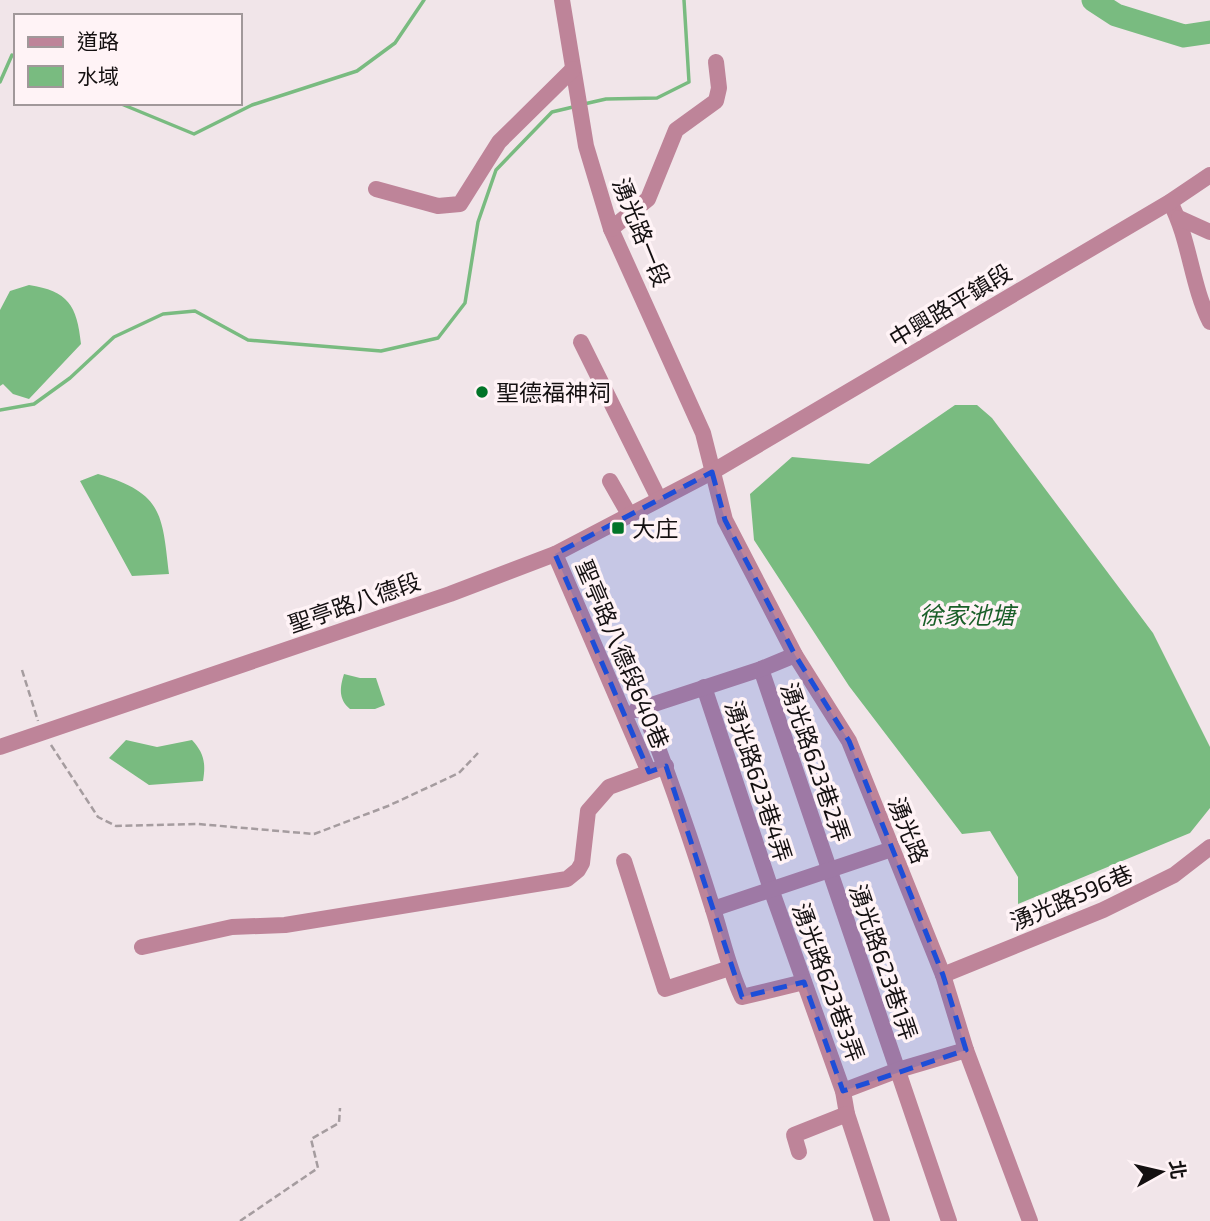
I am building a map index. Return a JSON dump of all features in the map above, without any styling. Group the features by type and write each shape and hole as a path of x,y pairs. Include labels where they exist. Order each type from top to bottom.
{"street":[{"name":"湧光路一段","path":"562,0 586,146 611,229 703,433 712,472"},
{"path":"611,229 648,200 676,131 716,101 719,88 716,62"},
{"path":"376,188 438,206 460,204 499,142 573,69"},
{"name":"中興路平鎮段","path":"712,472 1170,202 1210,175"},
{"path":"1170,202 1179,218 1203,307 1210,322"},
{"path":"1179,218 1210,232"},
{"path":"581,342 659,499"},
{"name":"聖亭路八德段","path":"0,747 450,594 555,554 712,472"},
{"name":"湧光路","path":"712,472 725,520 795,655 849,741 943,975 966,1050 1030,1221"},
{"path":"610,481 630,516"},
{"name":"聖亭路八德段640巷","path":"555,554 649,772"},
{"path":"623,715 795,655"},
{"name":"湧光路623巷2弄","path":"761,669 828,870"},
{"name":"湧光路623巷4弄","path":"704,687 771,889"},
{"path":"643,708 666,766 730,968 742,997 804,982"},
{"path":"142,947 232,927 285,925 567,879 582,863 588,811 609,787 666,766"},
{"name":"湧光路596巷","path":"943,975 1103,910 1174,876 1210,847"},
{"path":"713,909 892,849"},
{"path":"624,861 665,989 730,968"},
{"name":"湧光路623巷1弄","path":"828,870 949,1221"},
{"name":"湧光路623巷3弄","path":"771,889 843,1091 847,1114 881,1221"},
{"path":"843,1091 898,1070 966,1050"},
{"path":"799,1152 794,1135 847,1114"}],"path":[{"path":"22,670 42,732 98,817 116,826 198,824 314,834 388,806 459,773 478,753"},
{"path":"240,1221 318,1168 311,1139 339,1123 340,1108"}],"highlighted area":[{"path":"712,472 725,520 795,655 849,741 943,975 966,1050 843,1091 804,982 742,997 666,766 649,772 555,554"}],"water":[{"path":"29,285 53,291 68,302 77,319 81,344 29,399 13,394 3,384 0,386 0,310 10,291"},
{"name":"徐家池塘","path":"955,405 977,405 992,418 1153,633 1210,747 1210,808 1190,833 1018,904 1018,877 990,831 962,834 849,686 754,540 750,494 792,457 869,464"},
{"path":"98,474 136,489 155,509 161,521 169,574 132,576 80,481"},
{"path":"344,674 376,678 385,705 375,709 350,709 343,701 341,693"},
{"path":"126,740 157,747 192,740 203,759 203,781 149,785 109,758"}],"waterway":[{"path":"124,105 194,134 252,105 357,71 395,43 424,0"},
{"path":"584,104 606,99 657,98 689,82 684,0"},
{"path":"1093,0 1116,15 1184,36 1210,32"},
{"path":"0,82 12,55 14,56"},
{"path":"0,410 34,404 70,378 114,337 163,314 195,311 248,340 381,351 438,338 465,303 478,222 496,170 552,112 573,107"}],"place":[{"name":"聖德福神祠","path":"482,392"},
{"name":"大庄","path":"618,528"}]}
